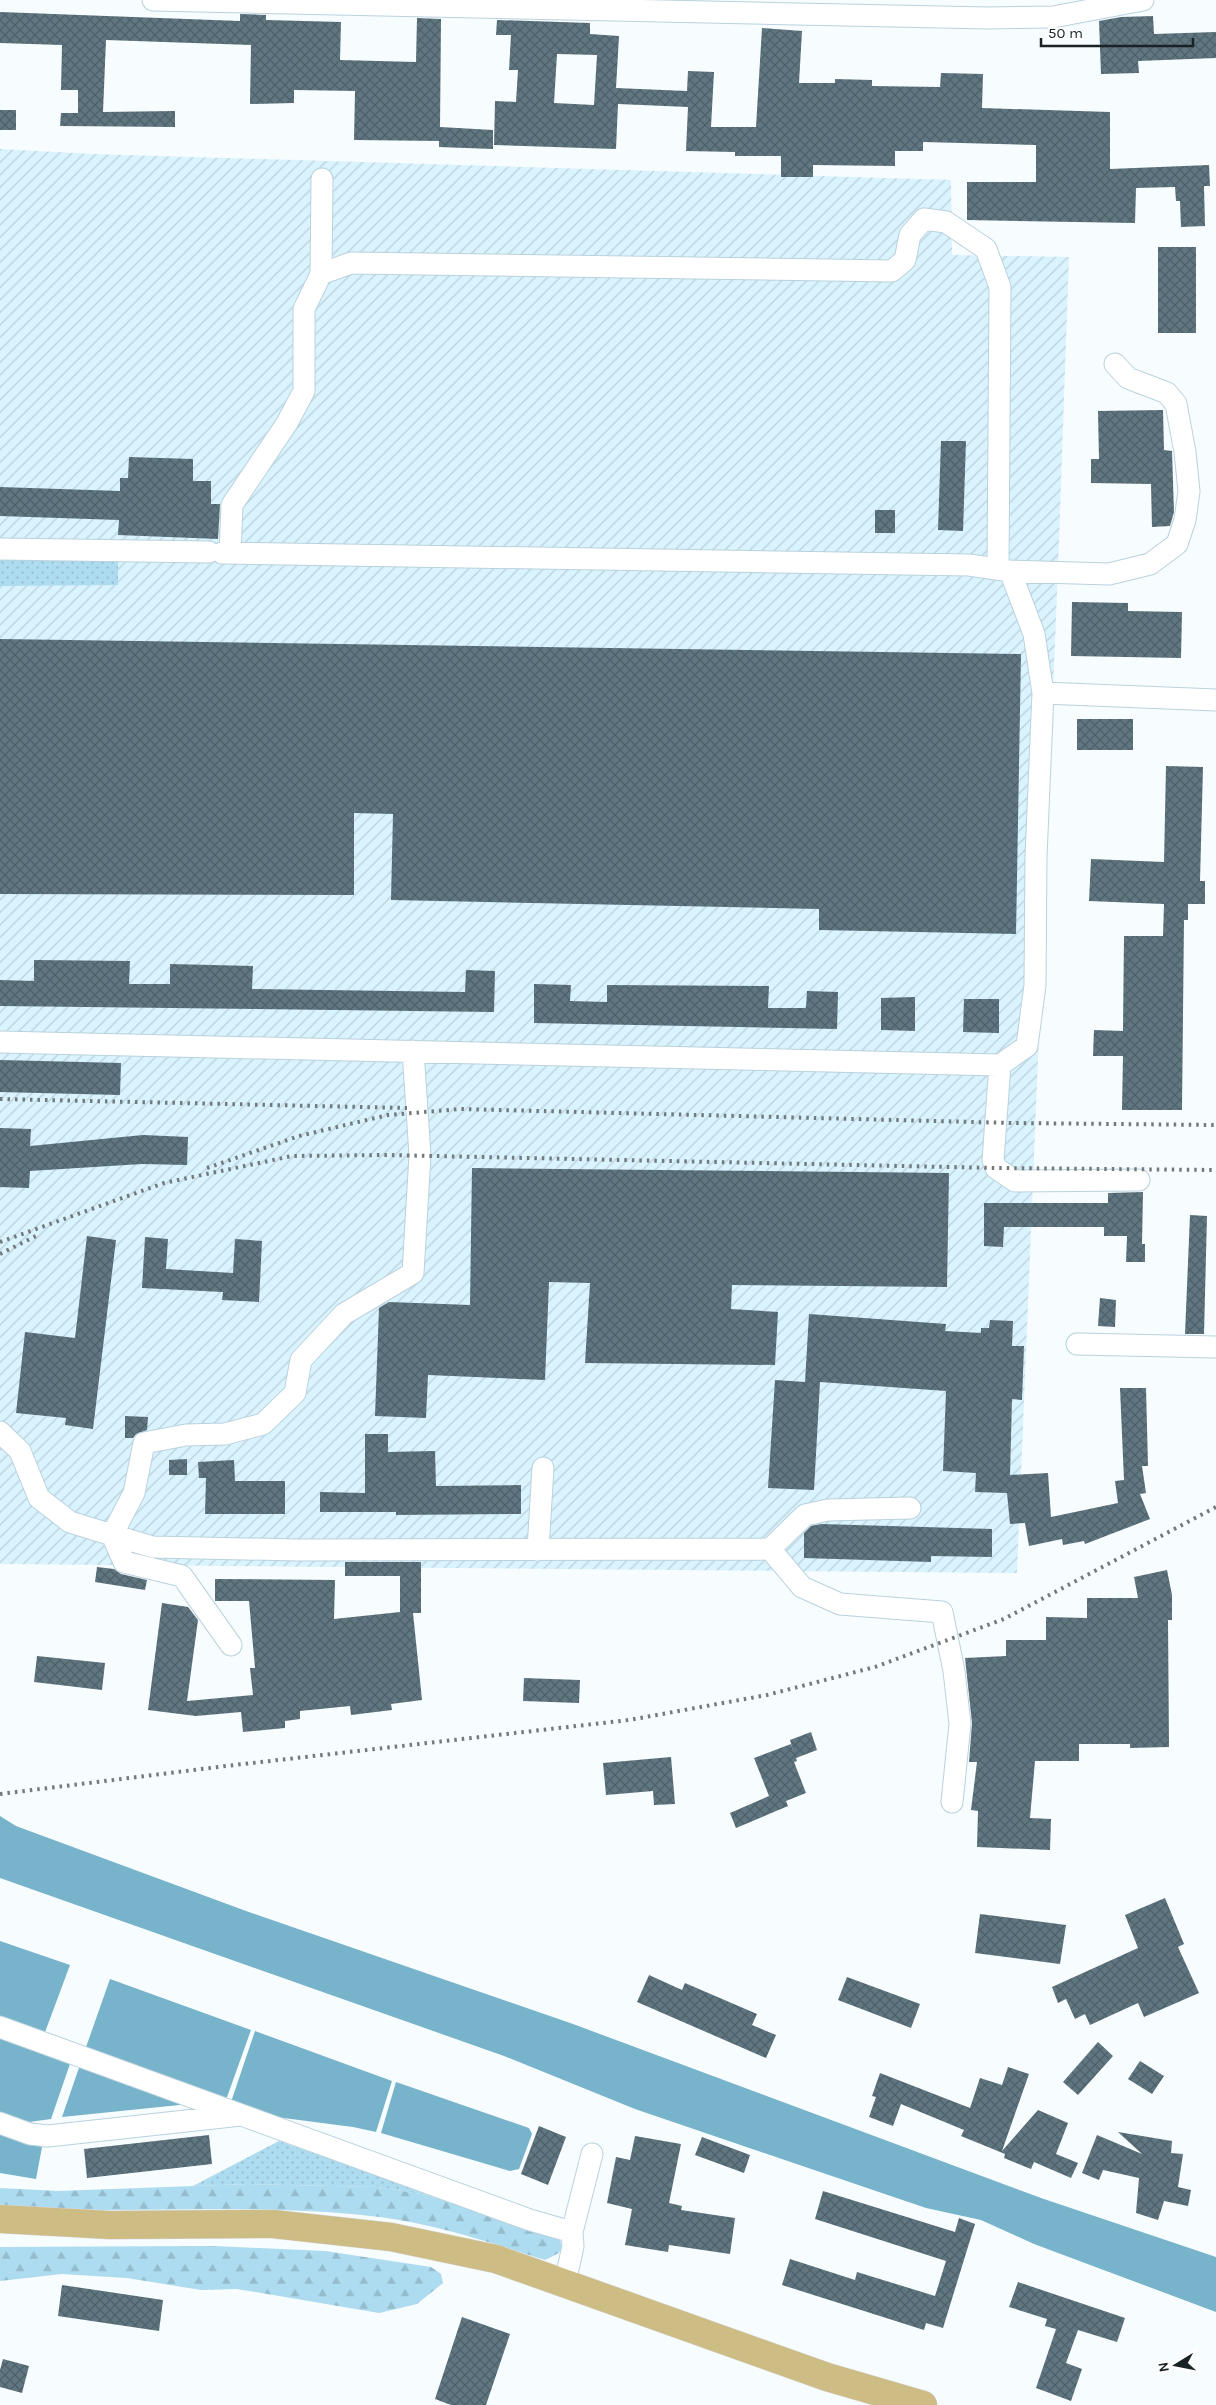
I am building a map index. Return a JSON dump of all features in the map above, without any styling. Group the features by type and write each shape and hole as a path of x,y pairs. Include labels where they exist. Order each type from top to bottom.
{"main road":[{"path":"0,2219 110,2225 273,2224 391,2237 496,2259 827,2377 923,2405"}],"street":[{"path":"153,0 988,18 1053,17 1143,0"},
{"path":"220,552 232,505 287,423 304,391 304,309 321,274 322,179"},
{"path":"0,1042 1000,1066 1027,1046 1035,985 1036,857 1043,693 1034,634 1004,570 1000,287 986,249 946,222 924,219 910,235 905,260 892,270 350,263 321,274"},
{"path":"0,549 969,565 1004,570 1108,574 1150,564 1177,544 1185,520 1189,490 1185,452 1176,404 1166,393 1128,378 1115,364"},
{"path":"1043,693 1216,700"},
{"path":"112,1535 134,1493 144,1443 186,1435 225,1434 263,1424 294,1393 301,1360 344,1314 413,1273 420,1155 413,1051"},
{"path":"1000,1066 994,1160 996,1168 1014,1182 1139,1180"},
{"path":"1077,1344 1216,1347"},
{"path":"0,1432 20,1451 38,1498 70,1522 153,1546 298,1550 770,1550 805,1515 828,1510 910,1508"},
{"path":"538,1550 543,1468"},
{"path":"112,1535 124,1562 182,1576 231,1645"},
{"path":"770,1550 802,1587 840,1604 942,1612 954,1671 960,1724 952,1802"},
{"path":"0,2026 520,2216 572,2232"},
{"path":"0,2123 30,2134 48,2136 244,2115"},
{"path":"565,2283 574,2246 572,2232 592,2154"}],"shaded area":[{"path":"0,149 94,154 951,180 952,255 1069,257 1017,1573 0,1564"},
{"path":"0,1816 16,1826 246,1911 573,2024 1041,2198 1216,2257 1216,2312 1034,2244 981,2220 926,2208 635,2109 504,2056 0,1878"},
{"path":"0,1941 70,1965 44,2035 0,2020"},
{"path":"110,1979 251,2030 226,2100 85,2050"},
{"path":"255,2031 392,2081 376,2132 353,2127 276,2117 231,2102"},
{"path":"0,2033 72,2058 51,2119 22,2123 0,2115"},
{"path":"81,2062 199,2103 62,2117"},
{"path":"396,2082 529,2128 532,2134 519,2169 510,2171 381,2133"},
{"path":"0,2132 42,2147 36,2179 0,2173"}],"green space":[{"path":"118,559 118,585 0,586 0,560"},
{"path":"279,2141 404,2185 427,2195 378,2187 248,2184 193,2186"},
{"path":"248,2184 378,2187 427,2195 549,2235 560,2240 562,2247 559,2253 545,2260 422,2224 380,2217 313,2211 0,2208 0,2188 58,2191"},
{"path":"214,2246 325,2251 431,2267 441,2274 443,2283 417,2304 379,2313 237,2289 201,2290 127,2278 62,2274 0,2281 0,2247"}],"building":[{"path":"0,12 240,21 240,14 266,15 266,20 341,22 340,60 416,62 417,18 441,19 440,127 493,130 493,149 439,147 439,141 354,140 355,91 294,90 294,103 250,104 251,45 106,40 103,112 175,111 175,127 60,126 61,113 78,113 78,90 61,90 62,45 0,43"},
{"path":"1153,16 1154,34 1216,32 1216,58 1138,61 1139,73 1101,74 1099,21 1121,17"},
{"path":"497,20 590,23 590,34 619,36 616,88 687,91 688,71 714,72 711,127 756,127 762,28 802,31 799,83 835,83 835,79 872,80 872,86 940,87 941,73 983,74 982,108 1110,112 1110,169 1209,165 1210,186 1204,186 1205,226 1181,227 1180,201 1176,201 1175,187 1136,188 1135,223 967,220 967,182 1036,182 1036,145 923,142 923,151 895,151 895,166 813,165 813,177 781,177 781,156 735,156 735,152 686,151 688,107 618,104 616,149 494,145 495,101 516,102 518,70 509,70 511,35 496,35","holes":["557,54 597,55 594,105 554,103"]},
{"path":"0,110 16,110 16,130 0,130"},
{"path":"1158,247 1196,247 1196,333 1158,333"},
{"path":"1163,410 1164,450 1172,451 1174,512 1170,526 1152,527 1151,484 1091,483 1091,459 1099,459 1098,411"},
{"path":"941,441 966,441 963,531 938,530"},
{"path":"129,457 193,459 193,481 211,481 211,504 220,504 218,539 118,535 119,520 0,516 0,487 120,491 120,478 128,478"},
{"path":"875,510 895,510 895,533 875,533"},
{"path":"1072,602 1128,603 1128,611 1182,612 1181,658 1071,656"},
{"path":"0,639 1021,654 1016,934 819,930 819,909 391,900 393,814 354,813 354,895 0,894"},
{"path":"1077,719 1133,719 1133,750 1077,750"},
{"path":"1166,766 1203,767 1200,881 1205,881 1205,904 1188,904 1188,920 1184,920 1182,1110 1122,1110 1123,1056 1093,1056 1094,1030 1123,1031 1124,936 1163,936 1164,904 1089,901 1091,859 1164,862"},
{"path":"34,960 130,961 129,984 170,984 170,964 253,966 252,989 465,992 466,970 495,971 494,1012 0,1006 0,980 34,981"},
{"path":"534,984 571,985 570,1001 607,1002 607,985 769,986 768,1008 806,1008 807,991 838,992 837,1029 534,1023"},
{"path":"915,997 915,1031 881,1030 881,998"},
{"path":"964,999 999,999 999,1033 963,1032"},
{"path":"0,1060 121,1063 120,1095 0,1092"},
{"path":"0,1128 31,1129 30,1146 143,1135 188,1137 187,1165 142,1164 30,1171 29,1188 0,1187"},
{"path":"472,1168 949,1173 947,1287 732,1285 731,1309 778,1312 775,1365 585,1363 590,1283 549,1282 545,1380 428,1375 426,1418 375,1416 379,1308 389,1302 470,1305"},
{"path":"1143,1192 1142,1244 1145,1244 1145,1262 1126,1262 1127,1236 1104,1236 1104,1227 1004,1227 1003,1247 984,1246 984,1203 1108,1203 1108,1193"},
{"path":"1190,1215 1207,1216 1204,1334 1185,1334"},
{"path":"87,1236 116,1240 93,1429 65,1425 66,1418 16,1413 25,1332 75,1338"},
{"path":"145,1237 168,1239 166,1269 233,1273 235,1239 262,1241 259,1302 222,1300 223,1292 142,1288"},
{"path":"1100,1298 1116,1300 1115,1327 1098,1326"},
{"path":"809,1314 946,1324 945,1331 981,1333 981,1328 989,1328 990,1320 1013,1321 1012,1346 1024,1346 1022,1400 1012,1399 1010,1475 1048,1473 1051,1517 1118,1503 1115,1481 1124,1480 1120,1388 1146,1388 1148,1466 1142,1466 1146,1493 1140,1494 1150,1519 1085,1544 1084,1541 1063,1545 1062,1539 1029,1546 1025,1523 1010,1524 1007,1493 975,1492 976,1473 943,1471 946,1391 820,1382 814,1490 768,1488 775,1380 805,1382"},
{"path":"125,1416 148,1417 147,1430 136,1434 133,1438 125,1438"},
{"path":"365,1434 388,1434 388,1452 435,1451 436,1486 521,1485 521,1514 396,1515 396,1512 320,1512 320,1492 365,1493"},
{"path":"187,1459 187,1475 169,1475 169,1460"},
{"path":"234,1460 235,1481 285,1481 285,1514 205,1514 206,1478 199,1478 198,1462"},
{"path":"821,1524 992,1529 992,1557 931,1556 931,1562 804,1558 804,1533 811,1526"},
{"path":"345,1562 421,1562 421,1613 413,1613 422,1700 391,1704 392,1710 351,1715 350,1706 300,1711 300,1719 285,1721 285,1728 243,1732 241,1712 196,1716 148,1710 162,1603 188,1607 198,1620 187,1701 253,1695 250,1668 255,1668 249,1601 215,1601 215,1579 335,1580 334,1619 400,1612 400,1576 345,1576"},
{"path":"97,1567 114,1569 121,1574 147,1580 145,1590 95,1582"},
{"path":"1167,1570 1172,1595 1172,1620 1168,1620 1169,1747 1130,1748 1130,1744 1079,1744 1079,1761 1035,1761 1030,1818 1051,1819 1050,1850 977,1847 978,1811 971,1810 977,1762 969,1762 972,1723 965,1658 1006,1656 1006,1640 1046,1640 1046,1617 1087,1618 1087,1598 1138,1598 1134,1577"},
{"path":"37,1656 105,1663 102,1690 34,1682"},
{"path":"524,1678 580,1680 579,1703 523,1701"},
{"path":"811,1732 817,1750 796,1758 797,1761 794,1762 806,1793 786,1801 788,1806 736,1828 730,1813 769,1796 754,1758 791,1744 794,1753 790,1740"},
{"path":"671,1757 675,1804 654,1805 653,1791 606,1795 603,1763"},
{"path":"1165,1898 1184,1944 1178,1947 1199,1993 1144,2017 1138,2003 1090,2025 1085,2014 1075,2019 1066,1999 1058,2003 1052,1987 1138,1948 1125,1915"},
{"path":"980,1914 1066,1925 1060,1964 975,1953"},
{"path":"649,1975 682,1990 685,1983 757,2014 752,2025 776,2035 766,2058 637,2002"},
{"path":"847,1977 920,2004 911,2028 838,2000"},
{"path":"1098,2042 1113,2056 1078,2095 1063,2082"},
{"path":"1140,2061 1164,2076 1152,2094 1128,2079"},
{"path":"1008,2067 1029,2074 1002,2151 1038,2110 1068,2123 1056,2154 1078,2163 1071,2178 1034,2162 1031,2169 1004,2158 1005,2154 961,2136 964,2130 901,2104 893,2126 869,2117 876,2097 872,2096 880,2073 970,2108 980,2078 1002,2085"},
{"path":"539,2126 566,2137 548,2185 521,2174"},
{"path":"1118,2132 1172,2141 1171,2153 1183,2154 1178,2187 1191,2190 1188,2206 1164,2201 1158,2220 1136,2213 1139,2178 1103,2170 1099,2180 1082,2173 1097,2135 1142,2154"},
{"path":"209,2135 212,2164 87,2178 84,2149"},
{"path":"635,2136 681,2144 669,2203 682,2206 681,2210 735,2218 730,2254 669,2245 668,2252 625,2245 632,2209 607,2203 616,2157 630,2160"},
{"path":"702,2137 750,2155 744,2173 695,2155"},
{"path":"823,2191 955,2232 959,2218 975,2224 943,2328 926,2323 924,2330 782,2285 790,2259 855,2280 857,2272 935,2296 946,2261 815,2219"},
{"path":"1018,2282 1125,2318 1117,2342 1078,2330 1066,2363 1082,2369 1071,2401 1036,2388 1056,2329 1045,2326 1047,2319 1009,2307"},
{"path":"62,2285 163,2300 159,2331 58,2316"},
{"path":"462,2317 510,2334 486,2405 451,2405 435,2399"},
{"path":"3,2359 29,2366 22,2393 0,2387 0,2370"}],"railway":[{"path":"0,1099 407,1108"},
{"path":"207,1168 299,1136 388,1115 461,1109 1013,1123 1216,1125"},
{"path":"0,1242 164,1183 292,1156 387,1155 996,1168 1216,1170"},
{"path":"0,1254 40,1234"},
{"path":"0,1794 629,1720 767,1695 875,1667 1004,1619 1216,1507"}]}
